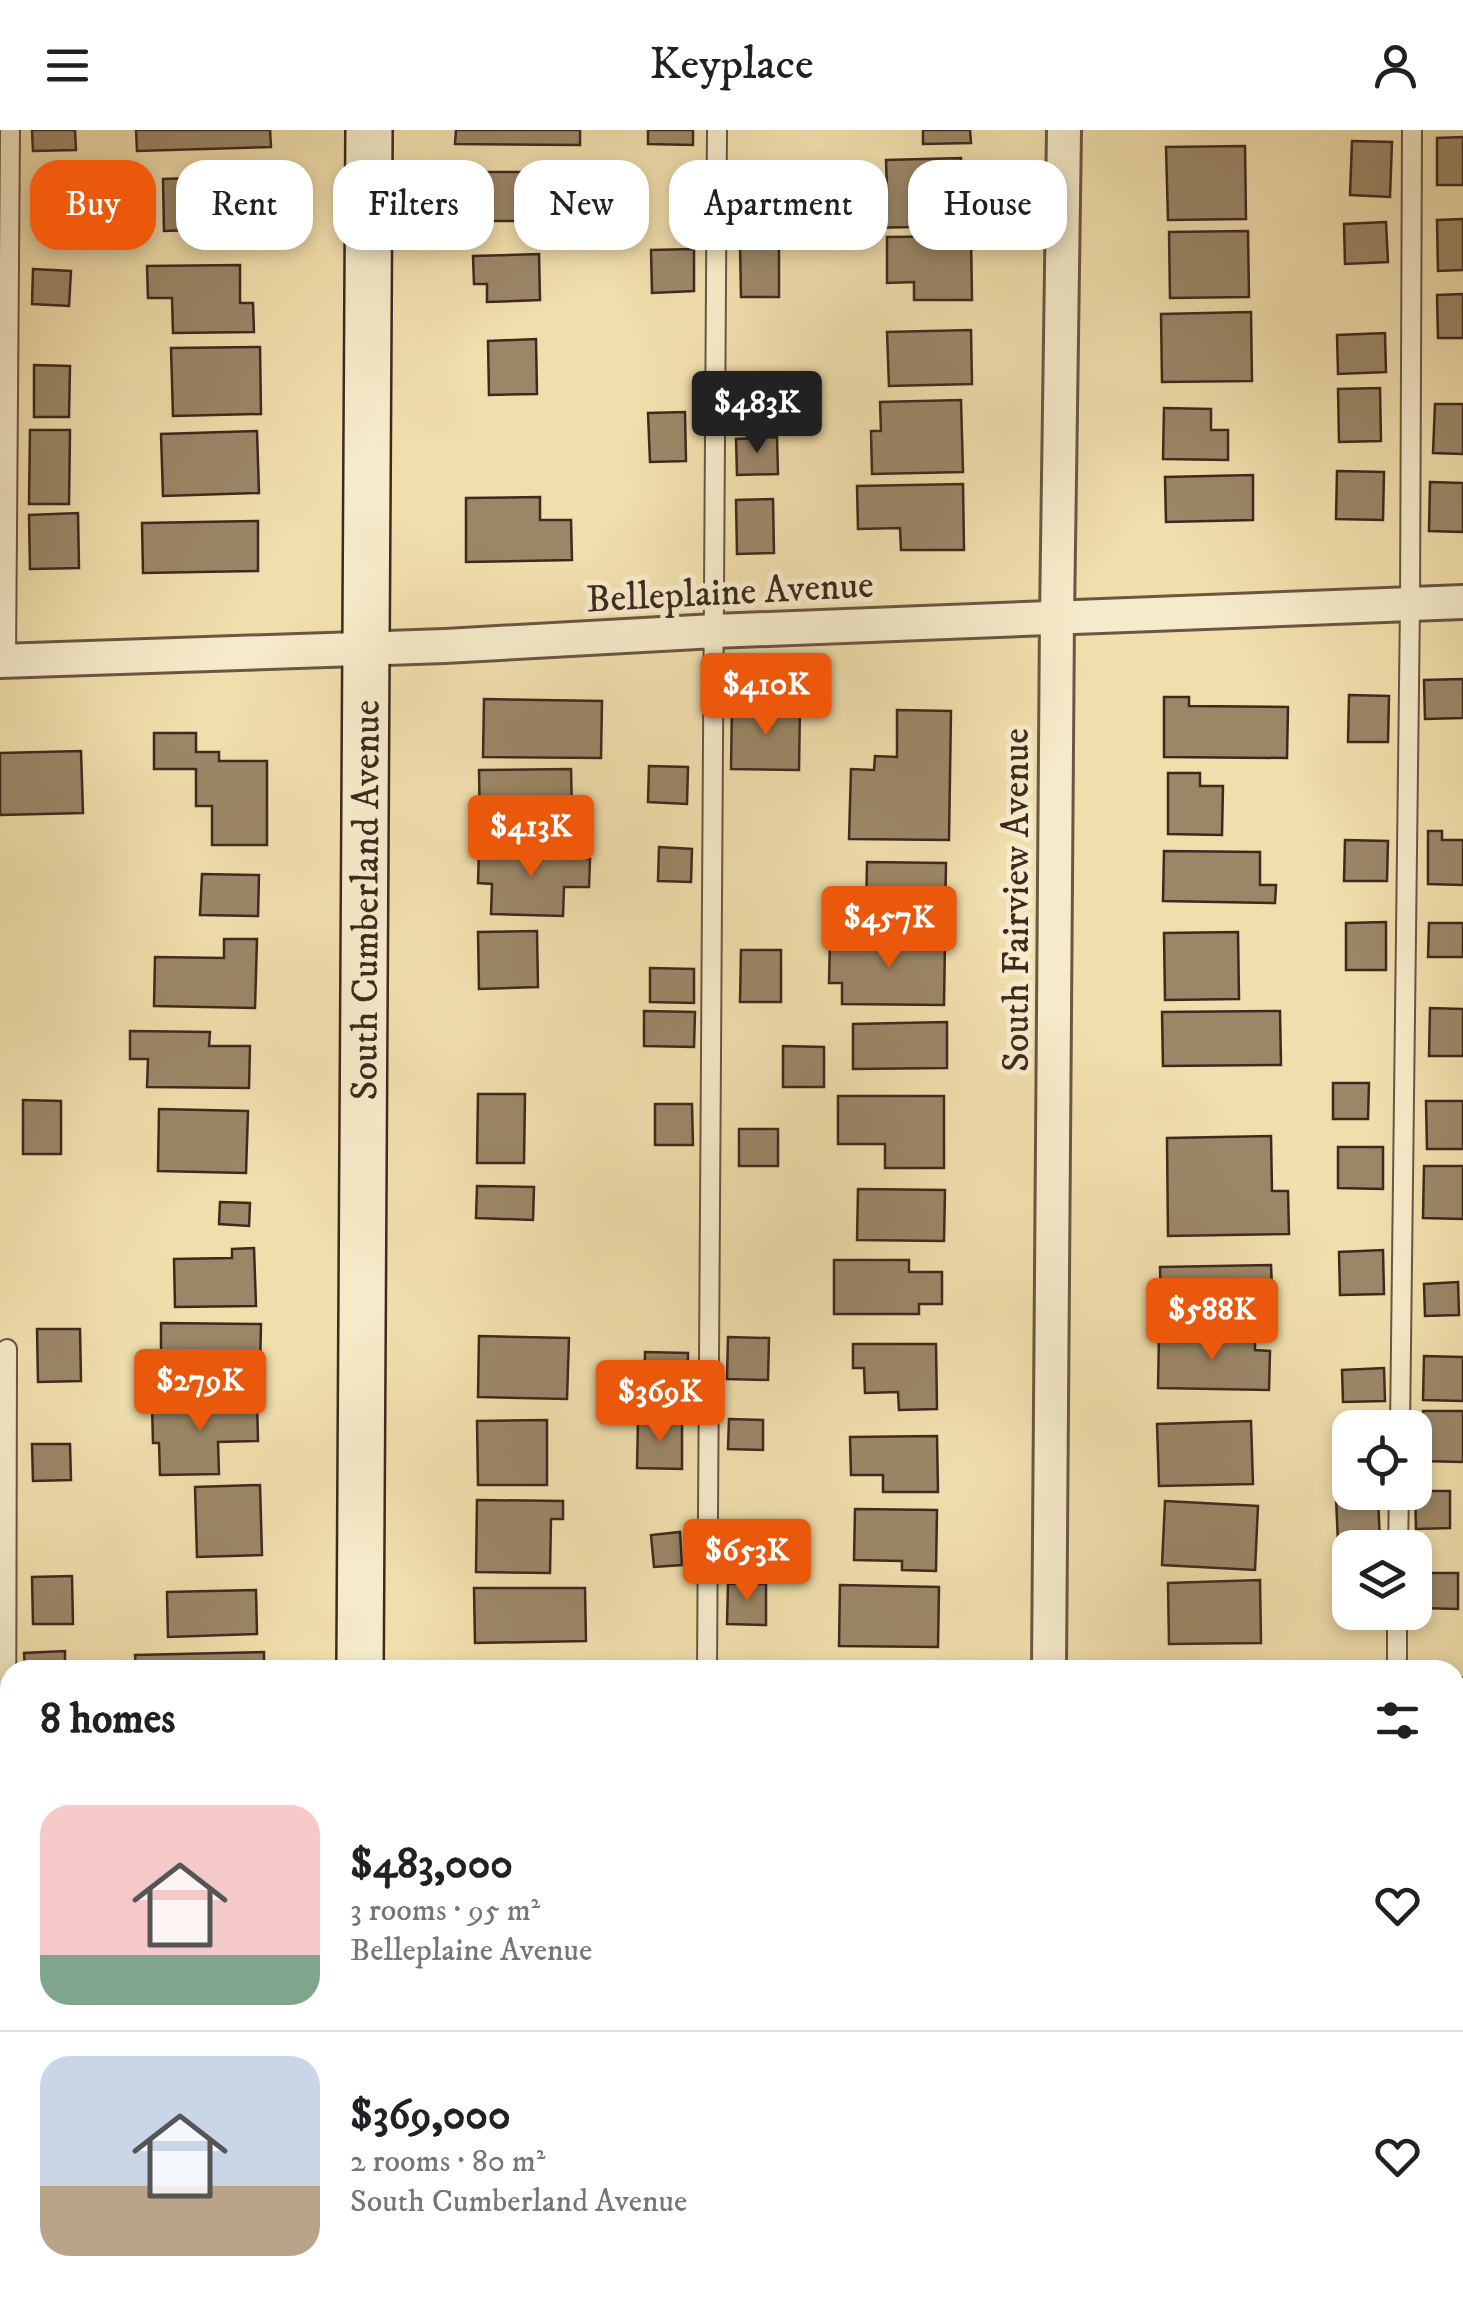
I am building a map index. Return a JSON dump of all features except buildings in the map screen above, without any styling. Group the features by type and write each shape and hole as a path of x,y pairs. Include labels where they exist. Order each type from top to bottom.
{"street":[{"name":"South Cumberland Avenue","path":"360,1660 369,130"},
{"name":"South Fairview Avenue","path":"1049,1660 1064,130"},
{"name":"Belleplaine Avenue","path":"3,661 1463,602"}],"lane":[{"path":"3,661 10,130"},
{"path":"707,1660 716,130"},
{"path":"1400,1410 1412,130"},
{"path":"6,1350 6,1660"},
{"path":"1397,1660 1398,1630"}]}
